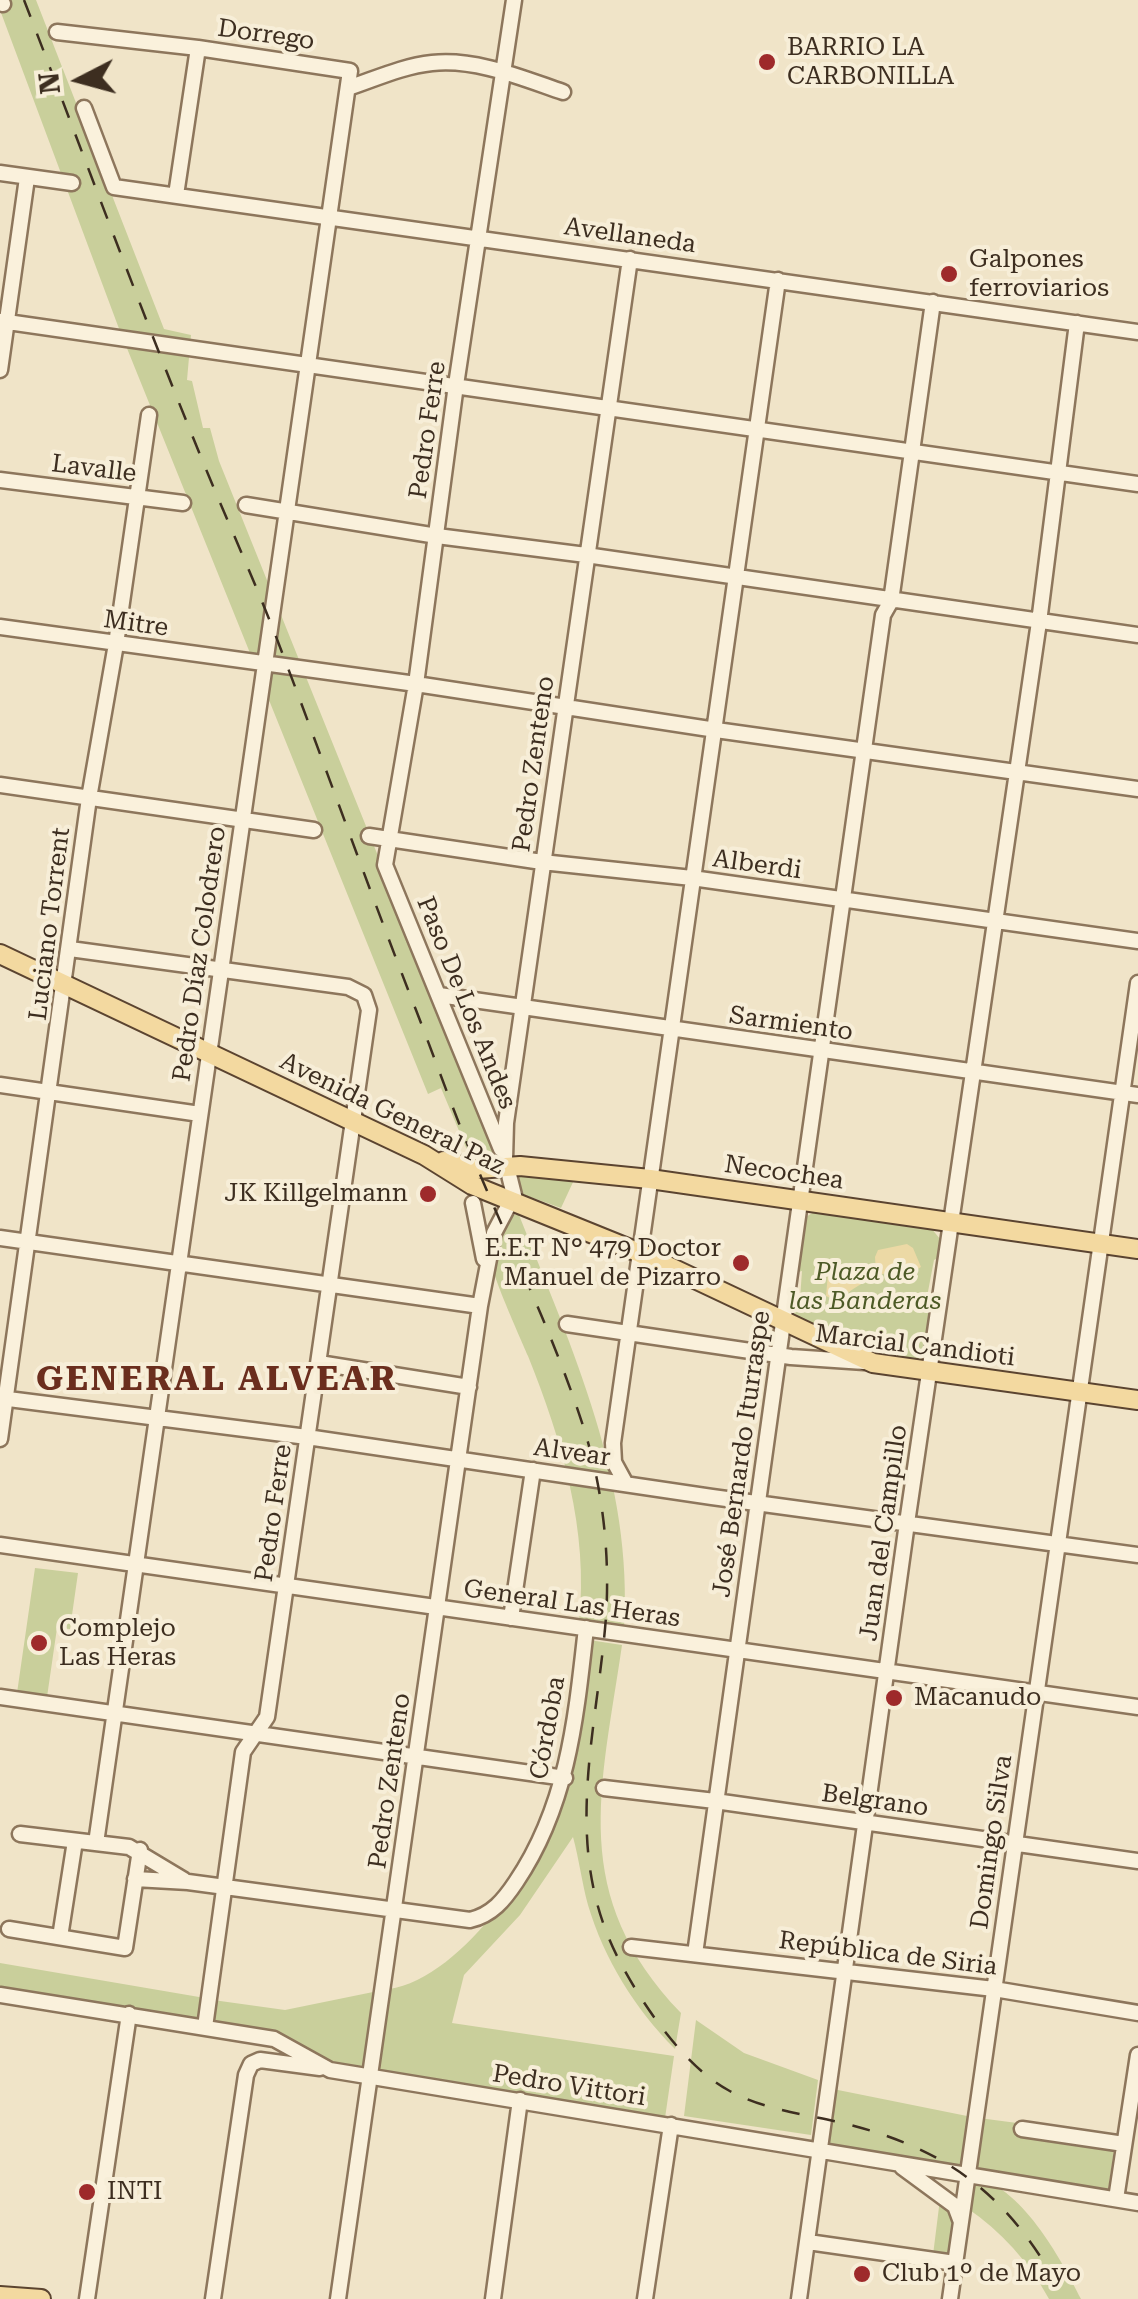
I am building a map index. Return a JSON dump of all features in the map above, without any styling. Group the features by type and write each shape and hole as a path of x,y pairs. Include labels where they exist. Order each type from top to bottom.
{"main road":[{"name":"Avenida General Paz","path":"0,954 353,1120 472,1184 640,1253 872,1363"},
{"name":"Necochea","path":"424,1155 478,1169 506,1162 650,1179 1138,1250"},
{"name":"Marcial Candioti","path":"872,1363 1138,1400"},
{"path":"0,2296 41,2299"}],"street":[{"name":"Pedro Ferre","path":"385,865 416,684 514,0"},
{"name":"Dorrego","path":"56,32 350,71"},
{"path":"176,194 198,48"},
{"path":"348,88 431,63 450,62 504,72 563,92"},
{"name":"Pedro Díaz Colodrero","path":"96,1843 350,71"},
{"name":"Avellaneda","path":"84,108 114,188 1138,332"},
{"path":"0,174 72,184"},
{"path":"0,370 3,322 27,178"},
{"name":"Pedro Zenteno","path":"338,2299 480,1306 494,1233 513,1199 514,1186 506,1162 506,1123 630,258"},
{"path":"626,1484 614,1462 613,1442 778,280"},
{"path":"913,451 933,302"},
{"path":"3,322 1138,484"},
{"name":"Juan del Campillo","path":"799,2299 1039,622 1077,323"},
{"name":"Luciano Torrent","path":"0,1439 90,798 149,415"},
{"name":"José Bernardo Iturraspe","path":"695,1954 883,615 890,601 913,451"},
{"name":"Lavalle","path":"0,480 183,503"},
{"path":"246,505 437,536 1138,635"},
{"name":"Mitre","path":"0,627 1138,788"},
{"path":"0,785 314,830"},
{"name":"Alberdi","path":"369,836 1138,941"},
{"name":"Paso De Los Andes","path":"385,865 506,1162"},
{"path":"70,950 221,968"},
{"name":"Pedro Ferre","path":"206,2026 243,1752 266,1717 369,1023 367,999 360,992 221,968"},
{"name":"Domingo Silva","path":"950,2299 1078,1392 1130,1094 1138,984"},
{"name":"Sarmiento","path":"439,996 1130,1094"},
{"path":"0,1085 200,1114"},
{"name":"Pedro Zenteno","path":"472,1203 486,1270"},
{"path":"0,1238 480,1306"},
{"name":"Marcial Candioti","path":"567,1324 779,1355 872,1363"},
{"path":"319,1363 469,1387"},
{"name":"Alvear","path":"3,1398 1138,1555"},
{"path":"511,1618 533,1470"},
{"name":"General Las Heras","path":"0,1545 1138,1707"},
{"name":"Córdoba","path":"394,1909 470,1920 487,1916 513,1887 540,1842 565,1778 586,1628"},
{"path":"0,1697 565,1778"},
{"name":"Belgrano","path":"604,1788 1138,1861"},
{"path":"20,1834 140,1850 188,1882"},
{"path":"60,1937 75,1841"},
{"path":"8,1928 125,1948 140,1850"},
{"path":"134,1879 188,1882 394,1909"},
{"name":"República de Siria","path":"631,1947 994,1989 1138,2013"},
{"name":"Pedro Vittori","path":"0,1996 274,2039 330,2070 1138,2203"},
{"path":"87,2299 130,2014"},
{"path":"1116,2199 1138,2056"},
{"path":"213,2299 250,2064 260,2060 330,2070"},
{"path":"494,2299 520,2100"},
{"path":"645,2299 670,2126"},
{"path":"1022,2129 1124,2144"},
{"path":"888,2160 912,2172 940,2194 958,2210 961,2223"},
{"path":"808,2242 956,2263"}],"green space":[{"path":"0,0 36,0 164,329 191,335 187,380 192,381 203,428 210,428 219,461 494,1144 494,1162 470,1157 441,1088 428,1094 118,326 0,10"},
{"path":"519,1174 574,1180 561,1208 522,1194 517,1182"},
{"name":"Plaza de las Banderas","path":"816,1211 931,1228 945,1245 944,1255 934,1260 926,1302 937,1301 927,1361 873,1361 796,1324 791,1302 800,1299 802,1271 795,1273 804,1218"},
{"path":"513,1215 519,1215 578,1366 609,1469 625,1575 624,1630 579,1623 580,1554 562,1453 493,1270 496,1244"},
{"name":"Complejo Las Heras","path":"35,1568 78,1573 70,1629 57,1628 47,1697 17,1693"},
{"path":"589,1640 622,1645 602,1794 601,1839 607,1883 621,1926 645,1969 681,2013 675,2049 634,2000 612,1964 588,1905 573,1837 520,1915 464,1975 452,2023 674,2056 665,2118 376,2071 389,1989 417,1980 446,1962 473,1937 521,1876 557,1812 576,1749"},
{"path":"0,1963 205,1998 202,2023 0,1992"},
{"path":"378,1991 365,2069 331,2063 210,2025 213,2000 285,2010"},
{"path":"696,2020 744,2053 818,2080 811,2135 684,2116"},
{"path":"833,2089 972,2117 965,2167 825,2145"},
{"path":"979,2118 1116,2136 1108,2190 973,2168"},
{"path":"971,2176 989,2182 1022,2208 1050,2244 1081,2299 1049,2299 1013,2248 967,2208"},
{"path":"940,2199 955,2216 952,2253 948,2256 933,2255"}],"sand":[{"path":"907,1244 913,1248 921,1267 897,1281 892,1273 881,1275 843,1298 834,1300 826,1296 828,1274 834,1262 840,1261 847,1270 852,1268 854,1282 862,1283 876,1272 878,1250"}],"railway":[{"path":"24,0 160,356 275,634 462,1132 549,1333 585,1432 601,1500 607,1570 606,1617 587,1789 587,1831 591,1874 601,1916 618,1958 665,2032 712,2079 756,2102 882,2134 947,2164 1001,2206 1024,2233 1065,2299"}],"place":[{"name":"BARRIO LA CARBONILLA","path":"767,62"},
{"name":"Galpones ferroviarios","path":"949,274"},
{"name":"JK Killgelmann","path":"428,1194"},
{"name":"E.E.T N° 479 Doctor Manuel de Pizarro","path":"741,1263"},
{"name":"Complejo Las Heras","path":"39,1643"},
{"name":"Macanudo","path":"894,1698"},
{"name":"INTI","path":"87,2192"},
{"name":"Club 1º de Mayo","path":"862,2274"}],"district":[{"name":"GENERAL ALVEAR","path":"217,1380"}]}
